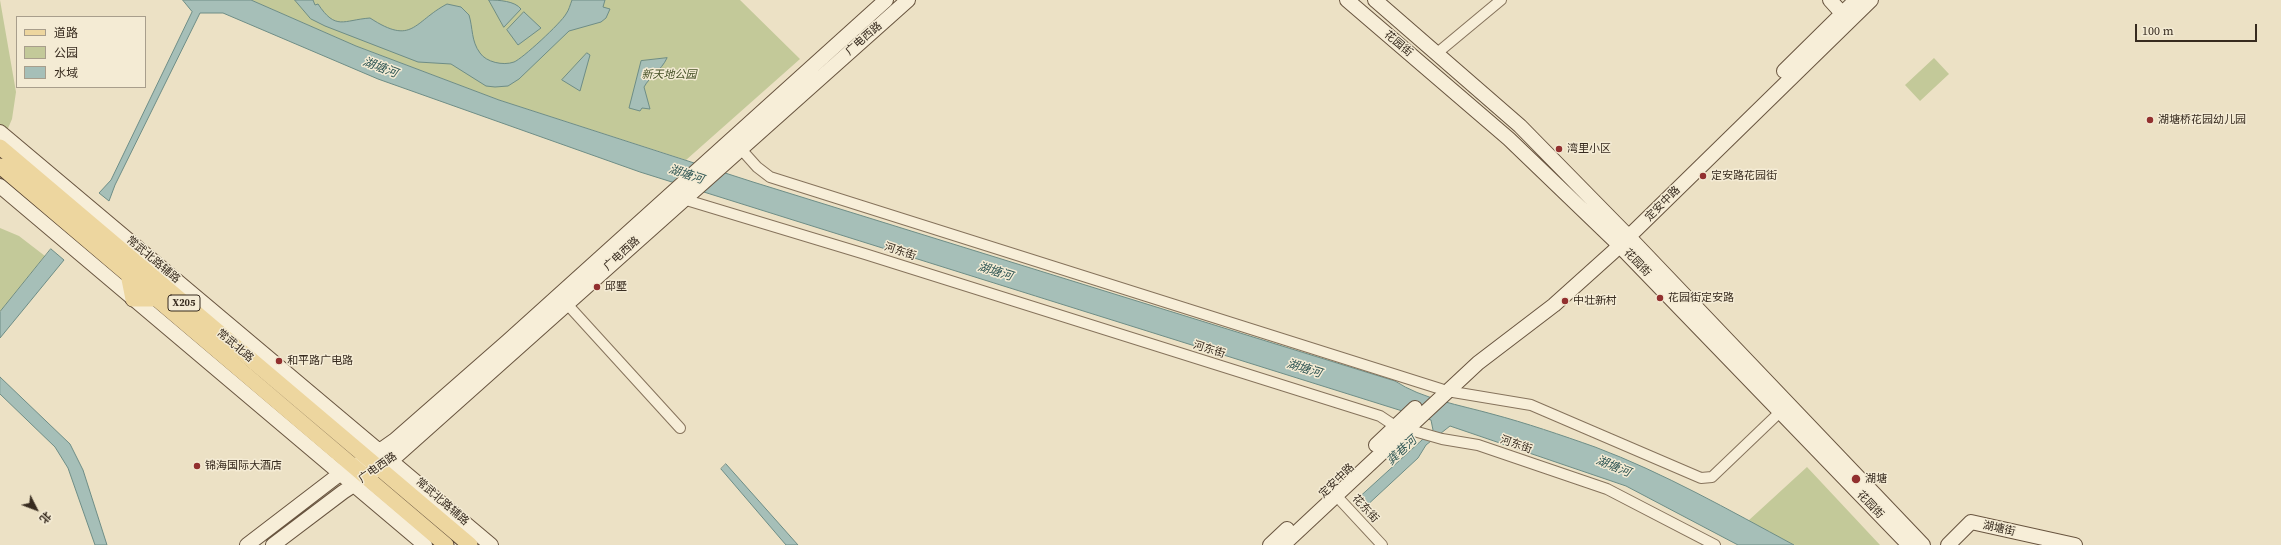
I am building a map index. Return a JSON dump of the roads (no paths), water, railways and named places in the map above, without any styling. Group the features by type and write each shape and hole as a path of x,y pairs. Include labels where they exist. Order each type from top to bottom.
{"main road":[{"name":"广电西路","path":"247,545 348,470 376,459 392,460 567,304 886,0"},
{"name":"广电西路","path":"712,165 740,148 908,0"},
{"name":"花园街","path":"1347,0 1509,139 1621,238 1923,545"},
{"name":"花园街","path":"1375,0 1520,126 1780,412 1909,545"},
{"path":"1830,0 1846,17"},
{"name":"定安中路","path":"1846,17 1856,0"},
{"name":"定安中路","path":"1270,545 1333,492 1406,426 1439,392 1621,238 1846,17 1871,0"},
{"name":"常武北路辅路","path":"0,132 100,215 376,459"},
{"name":"常武北路","path":"0,146 109,239 376,459 470,545"},
{"name":"常武北路","path":"0,166 158,299 360,481 446,545"},
{"path":"0,186 133,299 348,470"},
{"name":"广电西路","path":"273,545 360,481 376,459 504,344 684,193"},
{"path":"100,215 109,239"},
{"path":"128,274 133,299"},
{"path":"133,299 158,299"},
{"name":"常武北路辅路","path":"392,460 491,545"},
{"path":"360,481 425,545"},
{"name":"定安中路","path":"1283,545 1333,492"},
{"name":"湖塘街","path":"1948,545 1971,522 2075,545"}],"street":[{"path":"1436,54 1501,0"},
{"path":"740,148 757,167 770,177 1439,392 1531,405 1700,478 1712,477 1780,412"},
{"name":"河东街","path":"684,193 872,256 1380,416 1442,439 1478,445 1607,489 1716,545"},
{"path":"567,304 680,428"},
{"name":"花东街","path":"1333,492 1382,545"}],"water":[{"name":"湖塘河","path":"183,0 251,0 356,46 499,100 753,182 1395,381 1429,397 1531,425 1595,447 1646,468 1794,545 1738,545 1626,486 1450,426 1426,445 1418,458 1363,509 1355,501 1433,430 1431,420 640,172 378,79 223,13 200,13 115,185 109,201 99,193 111,180 192,12"},
{"path":"295,0 313,0 315,5 318,4 330,18 335,21 346,22 370,18 384,26 395,30 404,31 419,24 447,4 461,7 469,15 475,44 480,53 490,61 505,64 514,62 525,54 557,25 568,11 572,0 605,0 603,7 610,9 606,18 601,22 569,31 519,79 508,86 495,87 486,86 451,64 418,62 325,26 311,19"},
{"path":"489,0 515,4 521,9 504,27"},
{"path":"524,12 541,28 518,45 507,30"},
{"path":"587,53 590,55 580,91 562,80"},
{"path":"667,58 665,63 644,87 650,109 642,108 640,111 629,108 641,61"},
{"path":"51,249 64,260 0,338 0,312"},
{"path":"0,377 70,444 83,470 107,545 95,545 68,468 55,447 0,394"},
{"path":"726,464 798,545 786,545 721,469"}],"place":[{"name":"湖塘桥花园幼儿园","path":"2150,120"},
{"name":"湾里小区","path":"1559,149"},
{"name":"定安路花园街","path":"1703,176"},
{"name":"邱墅","path":"597,287"},
{"name":"花园街定安路","path":"1660,298"},
{"name":"中壮新村","path":"1565,301"},
{"name":"和平路广电路","path":"279,361"},
{"name":"锦海国际大酒店","path":"197,466"},
{"name":"湖塘","path":"1856,479"}],"park label":[{"name":"新天地公园","path":"669,75"}],"water label":[{"name":"龚巷河","path":"1402,451"}]}
